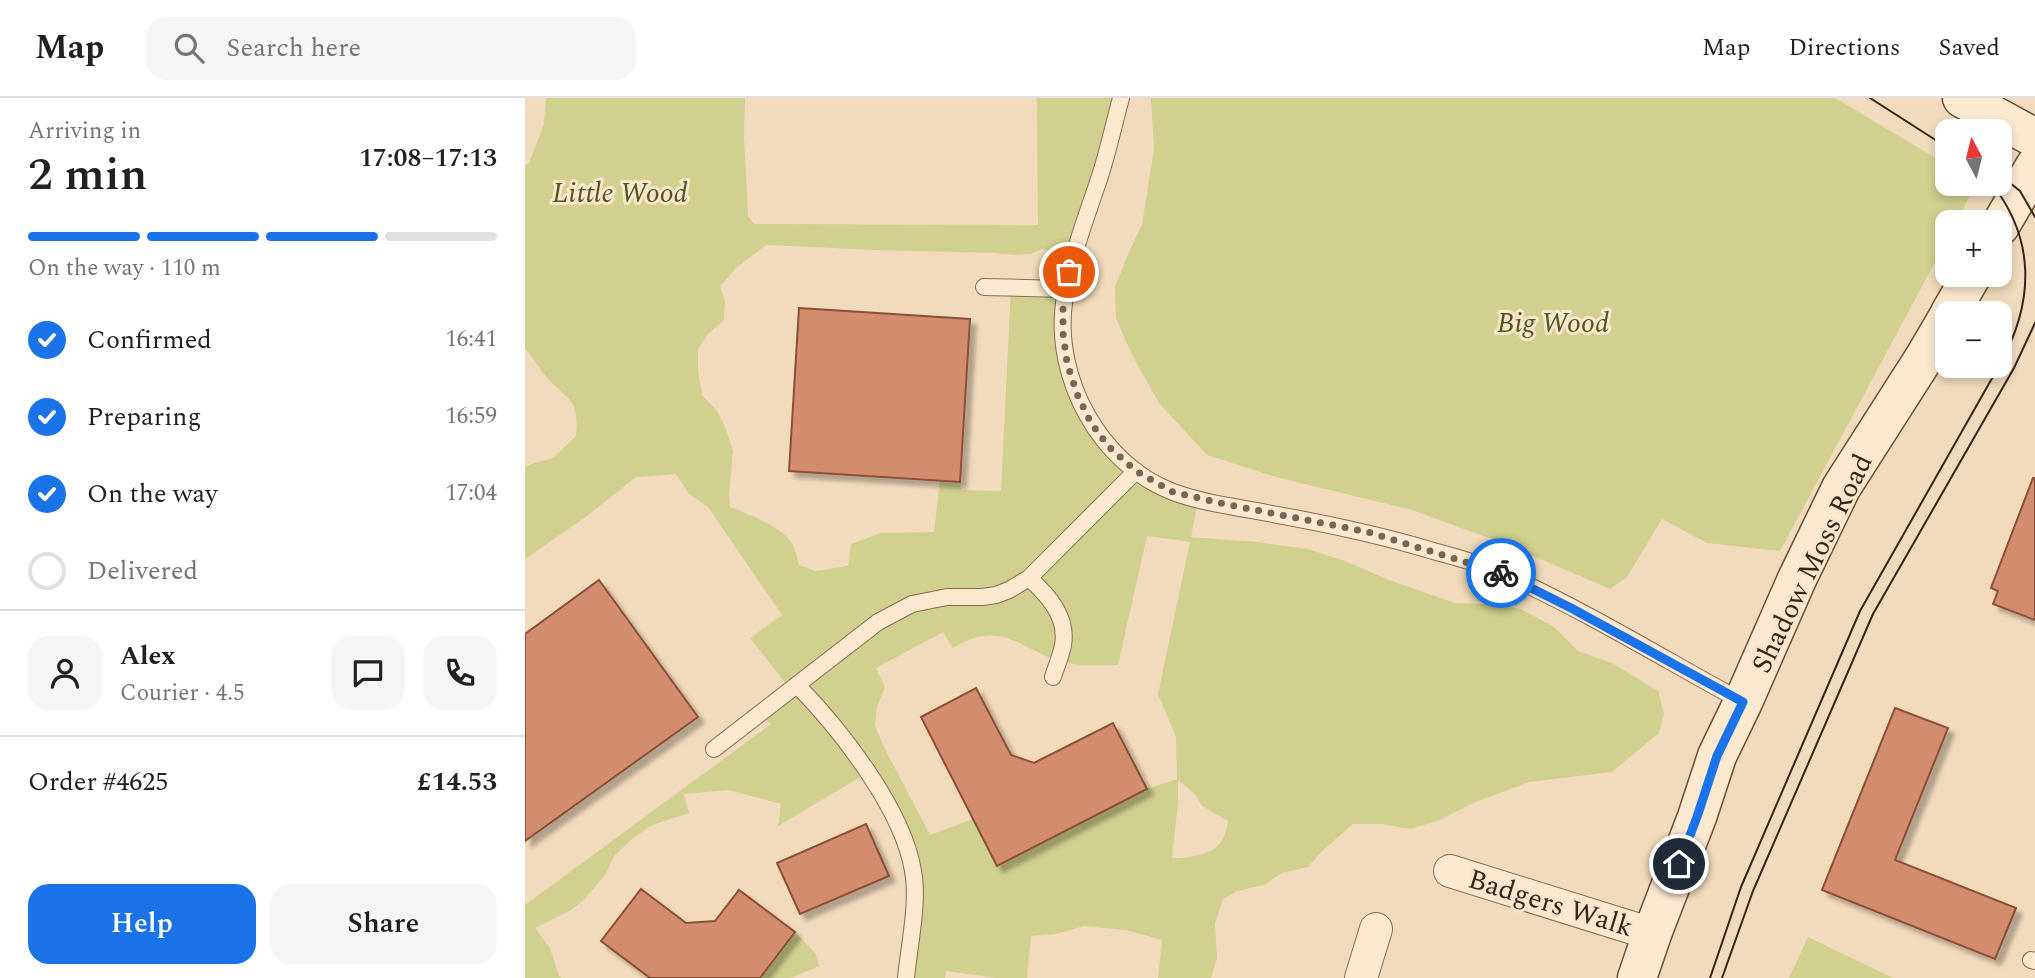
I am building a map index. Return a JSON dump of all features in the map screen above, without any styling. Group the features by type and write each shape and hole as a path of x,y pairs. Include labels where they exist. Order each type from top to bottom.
{"street":[{"path":"1962,98 2035,138"},
{"path":"2009,210 2035,166"},
{"name":"Shadow Moss Road","path":"1637,978 1717,756 1797,579 1841,488 1935,339"},
{"name":"Badgers Walk","path":"1450,871 1652,934"},
{"path":"1361,978 1376,929"}],"lane":[{"path":"1121,98 1098,183 1072,256 1063,304 1067,363 1077,394 1091,423 1109,447 1136,471 1182,495 1368,532 1501,573 1743,702"},
{"path":"984,287 1066,289"},
{"path":"714,750 878,622 912,604 947,597 996,595 1029,578 1136,471"},
{"path":"1029,578 1054,604 1061,620 1063,644 1053,677"},
{"path":"797,685 819,707 867,773 898,825 913,870 915,893 906,978"}],"green space":[{"name":"Little Wood","path":"546,98 745,98 748,216 754,224 1038,225 1037,98 1121,98 1072,256 1042,249 1031,254 1016,255 766,245 736,268 720,286 725,302 724,320 708,334 698,349 702,395 717,411 733,451 730,507 780,531 792,544 799,565 816,571 848,566 851,544 881,533 934,532 940,481 960,482 962,490 1001,491 1011,287 1066,289 1077,393 1136,471 1198,499 1191,537 1308,549 1455,603 1521,609 1554,627 1578,651 1612,663 1658,691 1664,714 1659,733 1612,772 1529,782 1473,803 1440,820 1410,829 1382,824 1353,824 1308,867 1282,873 1264,885 1237,891 1223,899 1215,924 1217,959 1211,978 1158,978 1162,940 1126,930 1084,926 1057,934 1031,936 1027,978 996,978 946,971 945,978 906,978 913,870 867,773 778,826 781,804 729,790 684,794 689,813 652,825 632,839 614,856 605,875 585,899 571,910 535,928 550,948 562,978 525,978 525,905 771,724 760,714 791,690 750,638 782,615 708,507 689,494 676,474 636,477 587,516 525,559 525,466 553,458 576,436 577,424 572,403 525,350 525,166 529,163 544,124","holes":["1147,536 1190,542 1158,694 1176,737 1177,779 1147,789 998,866 973,819 930,835 875,726 877,707 885,687 876,668 943,632 953,648 969,640 995,635 1066,663 1118,665","1178,780 1195,794 1202,806 1228,821 1222,841 1209,852 1172,858"]},
{"name":"Big Wood","path":"1151,98 1835,98 1935,158 1935,196 1970,196 1963,210 1935,210 1935,262 1780,551 1707,543 1662,519 1627,577 1610,589 1508,545 1412,510 1276,477 1207,455 1159,403 1132,355 1116,318 1115,287 1142,225 1154,149"},
{"path":"795,932 816,954 819,966 791,978 760,978"},
{"path":"1808,937 1893,978 1789,978"}],"building":[{"path":"799,308 970,319 960,482 789,471"},
{"path":"2033,478 2035,620 1993,604 1998,591 1991,588"},
{"path":"599,580 698,717 525,841 525,634"},
{"path":"976,688 1011,755 1034,763 1113,723 1147,789 997,866 921,717"},
{"path":"1895,708 1948,728 1895,860 2016,908 1995,959 1822,890"},
{"path":"866,824 889,876 800,914 777,863"},
{"path":"641,889 686,923 715,921 739,890 795,932 760,978 650,978 601,941"}],"tram line":[{"path":"1870,98 1935,140"},
{"path":"2013,185 2020,191 2035,217"},
{"path":"2000,196 2016,226 2023,249 2025,271 2020,317 2012,337"},
{"path":"1722,978 1753,891 1873,614 2014,368 2035,323"},
{"path":"1710,978 1741,887 1860,611 1992,378"}],"way so far":[{"path":"1069,272 1063,304 1063,333 1067,363 1077,394 1091,423 1109,447 1136,471 1173,492 1193,498 1368,532 1501,573"}],"route":[{"path":"1501,573 1743,702 1717,756 1679,864"}]}
